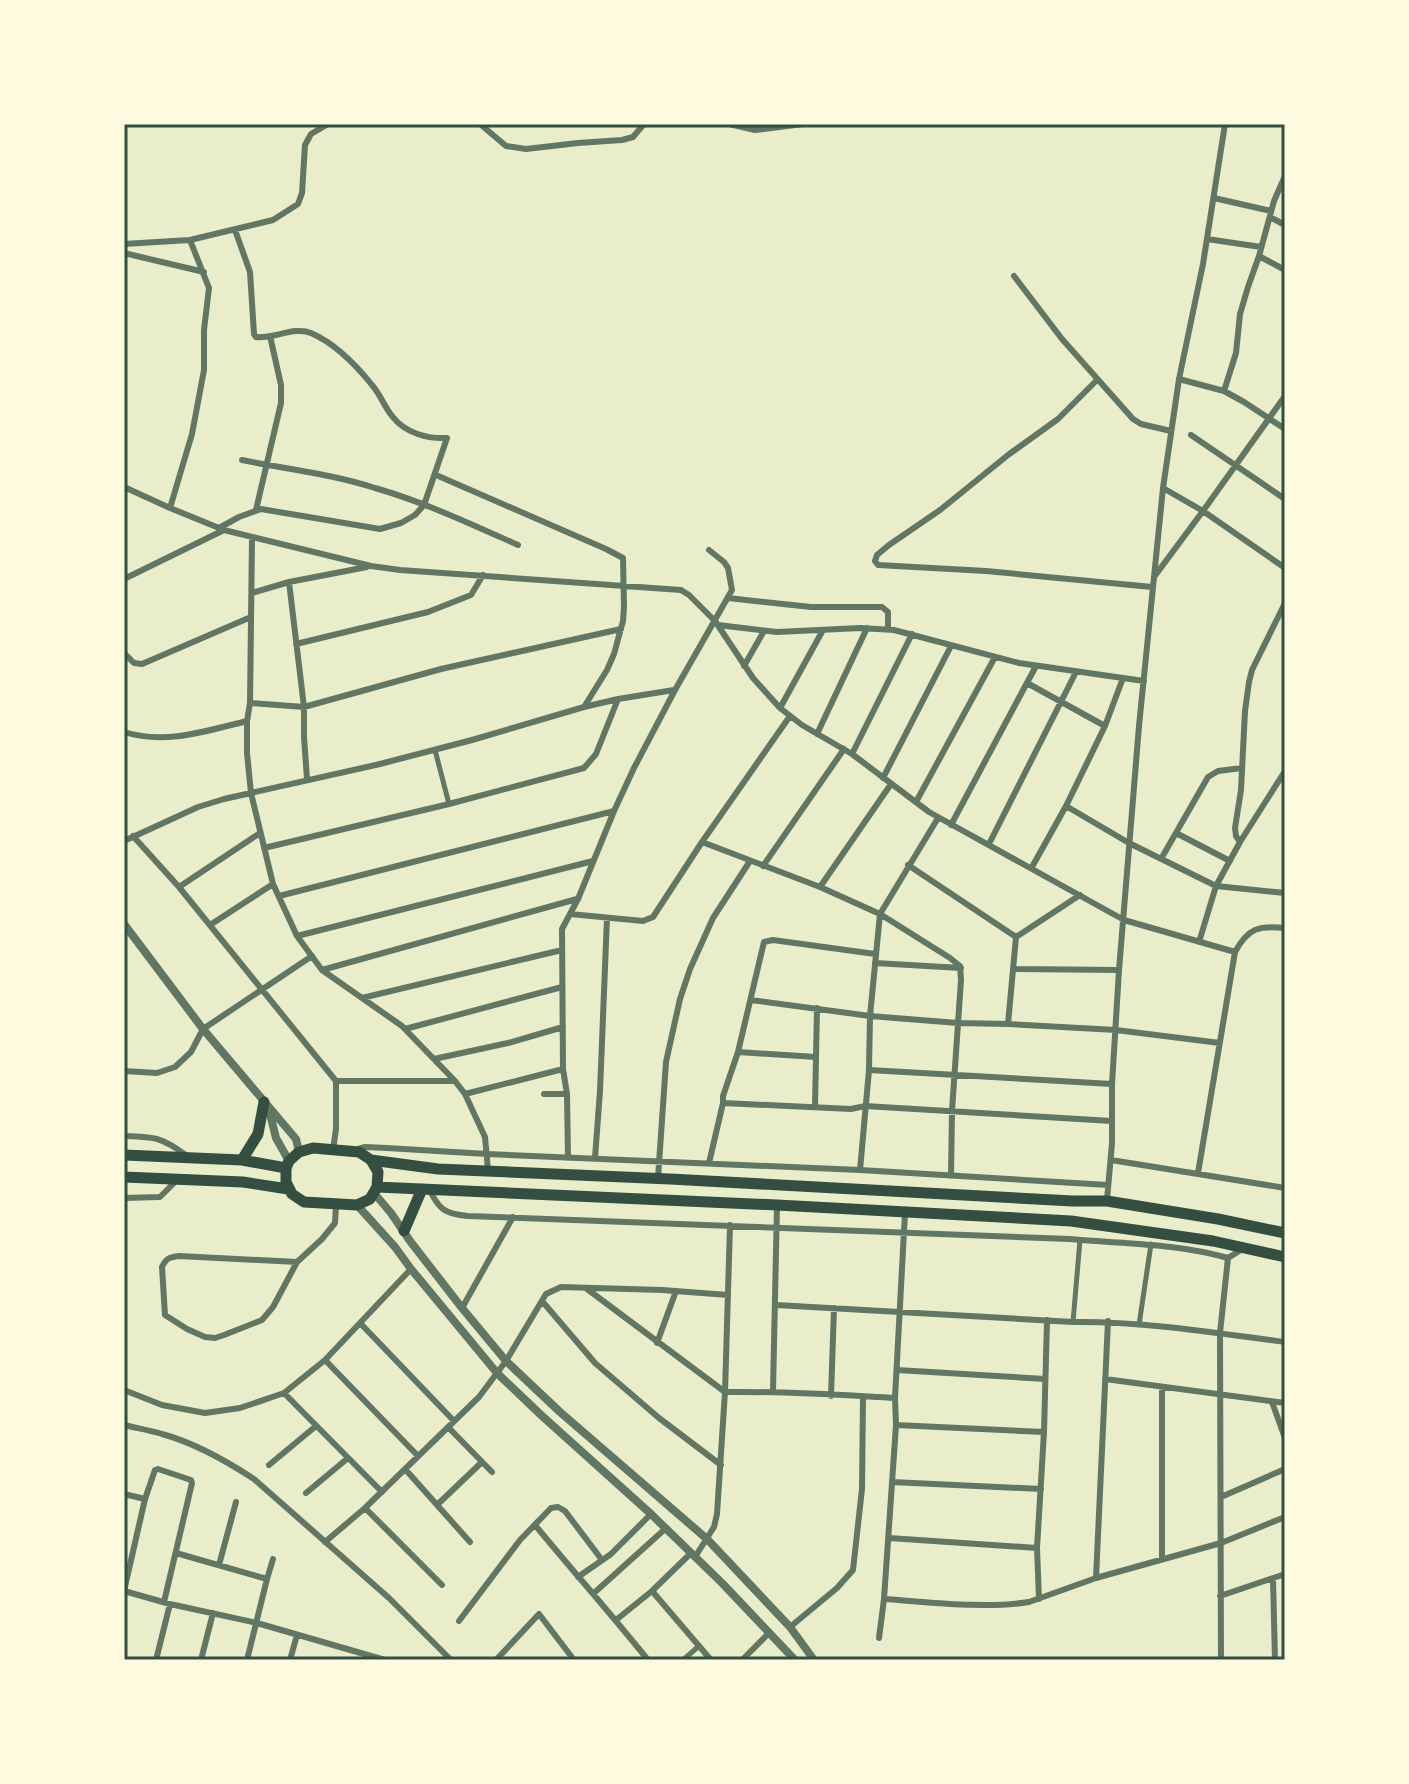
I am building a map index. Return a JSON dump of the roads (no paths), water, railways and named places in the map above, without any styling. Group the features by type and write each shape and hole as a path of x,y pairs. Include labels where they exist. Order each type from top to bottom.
{"highway":[{"path":"242,1160 258,1134 266,1105"},
{"path":"371,1160 378,1172 376,1190 364,1203 336,1205 304,1202 288,1189 288,1165 299,1152 313,1148 359,1152 371,1160 438,1169 1107,1201 1285,1230"},
{"path":"124,1155 187,1156 288,1165"},
{"path":"124,1177 243,1182 288,1189"},
{"path":"376,1190 425,1189 1071,1221 1245,1247 1285,1257"},
{"path":"404,1231 425,1189"}],"street":[{"path":"124,244 190,240 273,220 298,204 302,193 305,145 311,134 328,124"},
{"path":"480,124 506,146 526,149 622,140 633,137 644,124"},
{"path":"729,124 748,127 803,124"},
{"path":"1107,1201 1119,970 1152,587 1179,379 1207,239 1225,124"},
{"path":"1224,391 1236,353 1240,314 1270,214 1285,177"},
{"path":"1214,198 1270,214 1285,225"},
{"path":"124,579 256,510 380,529 412,518 424,505 436,475 447,438 423,436 400,424 373,386 337,350 319,337 303,331 258,337 254,334 250,272 235,230"},
{"path":"1207,239 1261,247"},
{"path":"170,508 192,434 204,370 209,284 190,240"},
{"path":"124,253 204,272"},
{"path":"1259,256 1285,270"},
{"path":"1014,276 1062,339 1133,419 1171,431"},
{"path":"256,510 281,393 270,336"},
{"path":"1179,379 1224,391 1285,429"},
{"path":"1097,380 1058,419 940,510 889,545 876,556 875,562 878,565 986,571 1152,587"},
{"path":"1154,577 1285,396"},
{"path":"1191,435 1285,499"},
{"path":"242,460 373,487 518,545"},
{"path":"436,475 623,559 624,614 621,629 607,670 584,707"},
{"path":"124,487 221,529 371,566 679,589 717,623 744,666 780,708 852,754 938,818 1124,920 1235,952"},
{"path":"1163,488 1203,511 1285,568"},
{"path":"252,538 247,753 251,793 273,884 297,936 322,970 405,1029 465,1094 485,1137 488,1171"},
{"path":"568,1158 567,1094 563,1069 562,929 578,899 614,811 675,690 717,623 732,590 727,565 709,550"},
{"path":"252,593 289,582 371,566"},
{"path":"296,644 428,612 471,595 483,575"},
{"path":"289,582 304,707 307,779"},
{"path":"728,598 811,607 882,607 888,612 888,629"},
{"path":"1240,842 1235,828 1249,682 1285,603"},
{"path":"124,653 134,663 142,664 251,617"},
{"path":"717,623 792,632 888,629 1036,666 1144,681"},
{"path":"817,734 867,628"},
{"path":"250,703 304,707 441,669 621,629"},
{"path":"780,708 823,630"},
{"path":"744,666 764,631"},
{"path":"852,754 912,634"},
{"path":"883,778 951,646"},
{"path":"916,802 995,657"},
{"path":"951,825 1036,666"},
{"path":"989,844 1076,672"},
{"path":"1032,867 1105,726 1123,678"},
{"path":"1027,683 1105,726"},
{"path":"124,841 198,807 435,750 584,707 675,690"},
{"path":"264,848 449,804 586,767 601,743 618,699"},
{"path":"570,914 649,920 790,716"},
{"path":"124,732 140,737 176,737 247,721"},
{"path":"763,866 844,749"},
{"path":"435,750 449,804"},
{"path":"1161,859 1208,777 1218,771 1242,768"},
{"path":"1199,942 1216,886 1285,771"},
{"path":"820,887 891,784"},
{"path":"1066,806 1129,843 1216,886 1285,893"},
{"path":"279,896 614,811"},
{"path":"860,1170 880,914 938,818"},
{"path":"179,887 260,833"},
{"path":"1176,833 1230,861"},
{"path":"133,836 179,887 336,1081 333,1150"},
{"path":"702,842 820,887 880,914 961,968"},
{"path":"297,936 593,861"},
{"path":"658,1178 666,1062 680,999 707,930 750,861"},
{"path":"908,865 1016,937"},
{"path":"210,925 273,884"},
{"path":"1016,937 1080,895"},
{"path":"322,970 578,899"},
{"path":"595,1158 607,918"},
{"path":"124,924 203,1029 296,1139 299,1152"},
{"path":"1198,1173 1235,952 1241,941 1254,930 1261,927 1285,928"},
{"path":"1008,1024 1016,937"},
{"path":"709,1163 723,1096 738,1052 766,941 875,954"},
{"path":"362,998 562,950"},
{"path":"124,1071 157,1073 185,1061 203,1029 312,956"},
{"path":"875,963 961,968"},
{"path":"951,1176 961,968"},
{"path":"1014,969 1119,970"},
{"path":"405,1029 562,987"},
{"path":"751,1000 870,1016 1116,1030 1220,1043"},
{"path":"815,1106 817,1008"},
{"path":"434,1059 563,1027"},
{"path":"738,1052 816,1057"},
{"path":"465,1094 563,1069"},
{"path":"869,1070 1112,1084"},
{"path":"336,1081 455,1081"},
{"path":"544,1094 567,1094"},
{"path":"723,1103 851,1109 865,1106 1112,1121"},
{"path":"266,1105 288,1165"},
{"path":"124,1136 164,1140 187,1156"},
{"path":"352,1151 365,1147 1108,1185"},
{"path":"1111,1160 1285,1188"},
{"path":"124,1198 160,1197 178,1179"},
{"path":"425,1189 441,1209 454,1215 1080,1240 1151,1244 1228,1258 1245,1247"},
{"path":"376,1190 462,1308 506,1361 707,1539 790,1627 814,1660"},
{"path":"297,1262 169,1257 162,1267 165,1315 187,1329 215,1338 262,1320 273,1307 297,1262 335,1223 336,1205"},
{"path":"357,1205 497,1373 651,1514 795,1660"},
{"path":"773,1391 777,1205"},
{"path":"879,1638 896,1425 905,1213"},
{"path":"462,1308 513,1217"},
{"path":"616,1620 693,1555 714,1527 725,1392 730,1225"},
{"path":"1073,1322 1080,1240"},
{"path":"1139,1325 1151,1244"},
{"path":"1221,1660 1220,1333 1228,1258"},
{"path":"124,1390 162,1405 205,1413 240,1408 284,1393 325,1360 411,1269"},
{"path":"325,1542 382,1492 479,1397 506,1361 546,1294 561,1287 728,1295"},
{"path":"587,1289 725,1392 773,1391 895,1398"},
{"path":"657,1343 676,1291"},
{"path":"542,1301 612,1379 721,1465"},
{"path":"776,1305 1073,1322 1108,1321 1285,1342"},
{"path":"831,1396 834,1308"},
{"path":"1039,1599 1037,1548 1047,1320"},
{"path":"1096,1578 1108,1321"},
{"path":"361,1324 454,1421"},
{"path":"325,1360 418,1456"},
{"path":"897,1370 1045,1379"},
{"path":"1105,1379 1285,1403"},
{"path":"1162,1388 1162,1559"},
{"path":"284,1393 382,1492"},
{"path":"790,1627 837,1588 853,1570 862,1489 863,1397"},
{"path":"1272,1402 1285,1438"},
{"path":"124,1425 181,1440 233,1465 254,1479 389,1598 451,1660"},
{"path":"896,1425 1044,1432"},
{"path":"269,1465 316,1426"},
{"path":"448,1427 492,1472"},
{"path":"306,1493 348,1458"},
{"path":"437,1505 482,1462"},
{"path":"124,1601 134,1543 156,1469 185,1477 192,1482 156,1660"},
{"path":"405,1469 470,1542"},
{"path":"1221,1497 1285,1469"},
{"path":"892,1482 1041,1489"},
{"path":"124,1494 145,1499"},
{"path":"219,1565 236,1502"},
{"path":"459,1621 520,1540 551,1508 558,1507 565,1511 602,1560"},
{"path":"365,1508 442,1585"},
{"path":"578,1577 624,1543 651,1514"},
{"path":"884,1599 1018,1604 1096,1578 1221,1543 1285,1517"},
{"path":"535,1525 648,1660"},
{"path":"594,1593 665,1529"},
{"path":"889,1538 1037,1548"},
{"path":"124,1540 134,1543"},
{"path":"176,1553 267,1579"},
{"path":"247,1660 273,1559"},
{"path":"1220,1596 1285,1574"},
{"path":"1273,1579 1275,1660"},
{"path":"125,1591 257,1623 385,1660"},
{"path":"652,1591 711,1660"},
{"path":"201,1660 213,1613"},
{"path":"496,1660 539,1614 574,1660"},
{"path":"742,1660 769,1633"},
{"path":"290,1660 297,1635"},
{"path":"683,1660 699,1646"},
{"path":"338,1660 341,1649"}]}
